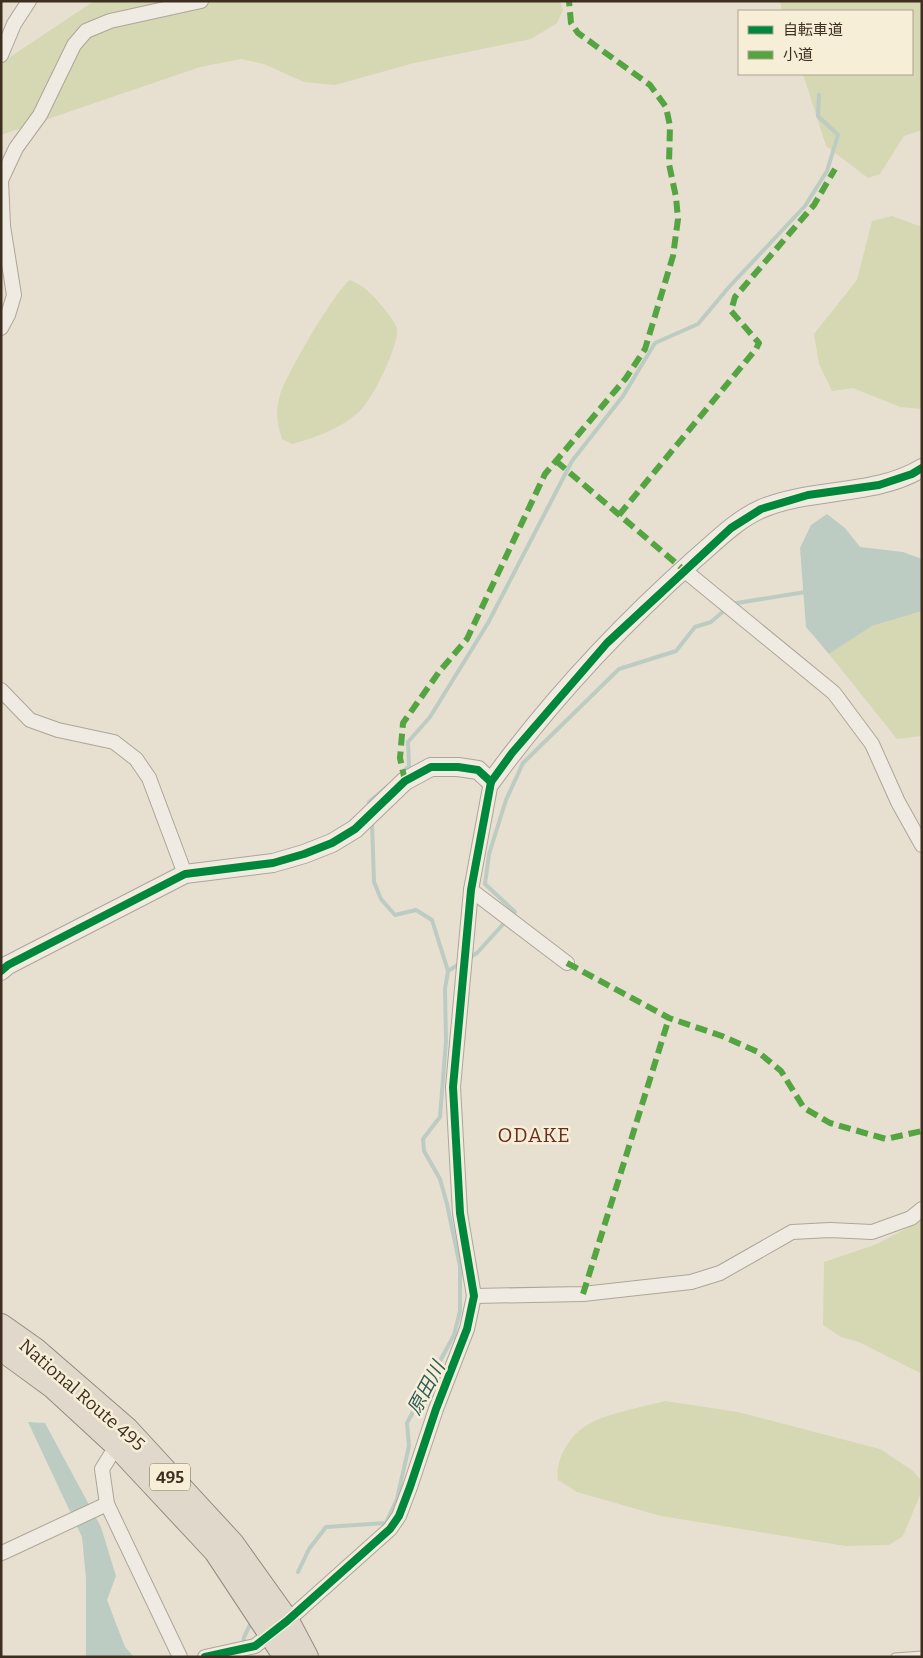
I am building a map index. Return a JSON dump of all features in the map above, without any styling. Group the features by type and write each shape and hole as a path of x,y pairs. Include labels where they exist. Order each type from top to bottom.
{"highway":[{"name":"National Route 495","path":"1,1326 35,1350 121,1437 232,1544 280,1627 306,1657"},
{"name":"National Route 495","path":"1,1348 121,1437"},
{"name":"National Route 495","path":"280,1627 286,1657"}],"street":[{"path":"1,55 14,24 29,1"},
{"path":"1,328 8,315 14,295 5,264 1,180 16,148 40,115 74,45 86,31 110,21 201,1"},
{"path":"205,1657 255,1646 280,1627 390,1529 399,1516 467,1329 474,1296 460,1213 453,1088 471,890 491,782 512,753 607,643 731,528 761,509 808,495 879,485 912,474 922,468"},
{"path":"684,570 834,693 872,744 898,802 922,844"},
{"path":"1,690 30,720 58,730 114,742 136,759 149,778 185,874"},
{"path":"1,972 8,965 185,874 273,863 332,843 355,829 405,781 431,767 458,767 478,770 491,782"},
{"path":"471,890 567,963"},
{"path":"474,1296 583,1294 691,1282 720,1273 792,1232 830,1230 872,1232 911,1218 922,1209"},
{"path":"121,1437 102,1469 105,1505 180,1657"},
{"path":"2,1553 105,1505"}],"lane":[{"path":"895,1657 910,1654 922,1655"}],"green space":[{"path":"94,1 560,1 563,10 557,23 531,39 414,63 335,85 304,82 264,64 241,59 200,67 1,135 1,63"},
{"path":"780,1 922,1 922,130 904,136 880,174 868,178 826,146 803,75 913,75 913,10 782,10"},
{"path":"892,216 922,227 922,409 900,407 853,388 832,391 819,364 814,334 857,280 872,221"},
{"path":"350,280 367,290 382,306 397,328 397,336 390,358 378,384 360,411 328,432 292,444 282,439 279,428 277,412 280,395 291,370 311,334 333,300"},
{"path":"922,611 922,736 897,739 829,654 872,626"},
{"path":"922,1220 922,1374 859,1342 841,1337 823,1325 824,1262 877,1244"},
{"path":"665,1401 738,1412 880,1449 913,1471 921,1480 920,1495 903,1536 889,1545 846,1546 661,1516 577,1492 558,1480 559,1465 564,1450 573,1437 584,1427 601,1418"}],"shaded area":[{"path":"827,514 845,528 860,547 903,552 922,559 922,611 872,626 829,654 806,627 800,548 811,525"},
{"path":"28,1422 45,1423 101,1527 116,1576 107,1600 125,1647 134,1657 86,1657 86,1579 82,1537"}],"waterway":[{"path":"399,776 409,766 408,742 430,717 488,623 572,461 623,396 655,343 698,324 729,287 805,206 827,171 838,135 818,116 819,95"},
{"path":"731,604 805,592"},
{"path":"511,916 515,912 485,884 489,854 506,800 523,763 619,669 676,651 695,627 711,622 726,609"},
{"path":"370,808 369,802 388,786"},
{"name":"原田川","path":"298,1572 309,1549 326,1527 386,1523 397,1499 409,1446 407,1423 454,1335 460,1311 460,1266 447,1204 440,1179 424,1151 423,1139 440,1117 446,1041 445,989 448,971 432,920 416,910 395,915 381,899 374,882 372,822"},
{"path":"469,958 477,953 506,921"},
{"path":"448,971 461,963"},
{"name":"原田川","path":"243,1644 244,1637 251,1623"}],"marked path":[{"path":"405,781 400,758 403,723 439,672 467,639 545,474 626,378 645,349 673,256 678,219 676,197 669,164 670,126 666,107 650,85 578,33 571,23 569,1"},
{"path":"619,515 756,349 759,343 731,311 735,297 814,205 835,169"},
{"path":"556,461 684,570"},
{"path":"567,963 669,1018 722,1036 758,1052 781,1071 804,1108 830,1123 886,1139 922,1131"},
{"path":"583,1294 669,1018"}],"cycle path":[{"path":"205,1657 255,1646 287,1621 390,1529 399,1516 436,1409 467,1329 474,1296 460,1213 453,1087 471,890 491,782 512,753 607,643 731,528 761,509 808,495 879,485 912,474 922,468"},
{"path":"1,971 8,965 185,874 273,863 332,843 355,829 405,781 431,767 458,767 478,770 491,782"}],"district":[{"name":"ODAKE","path":"534,1135"}]}
